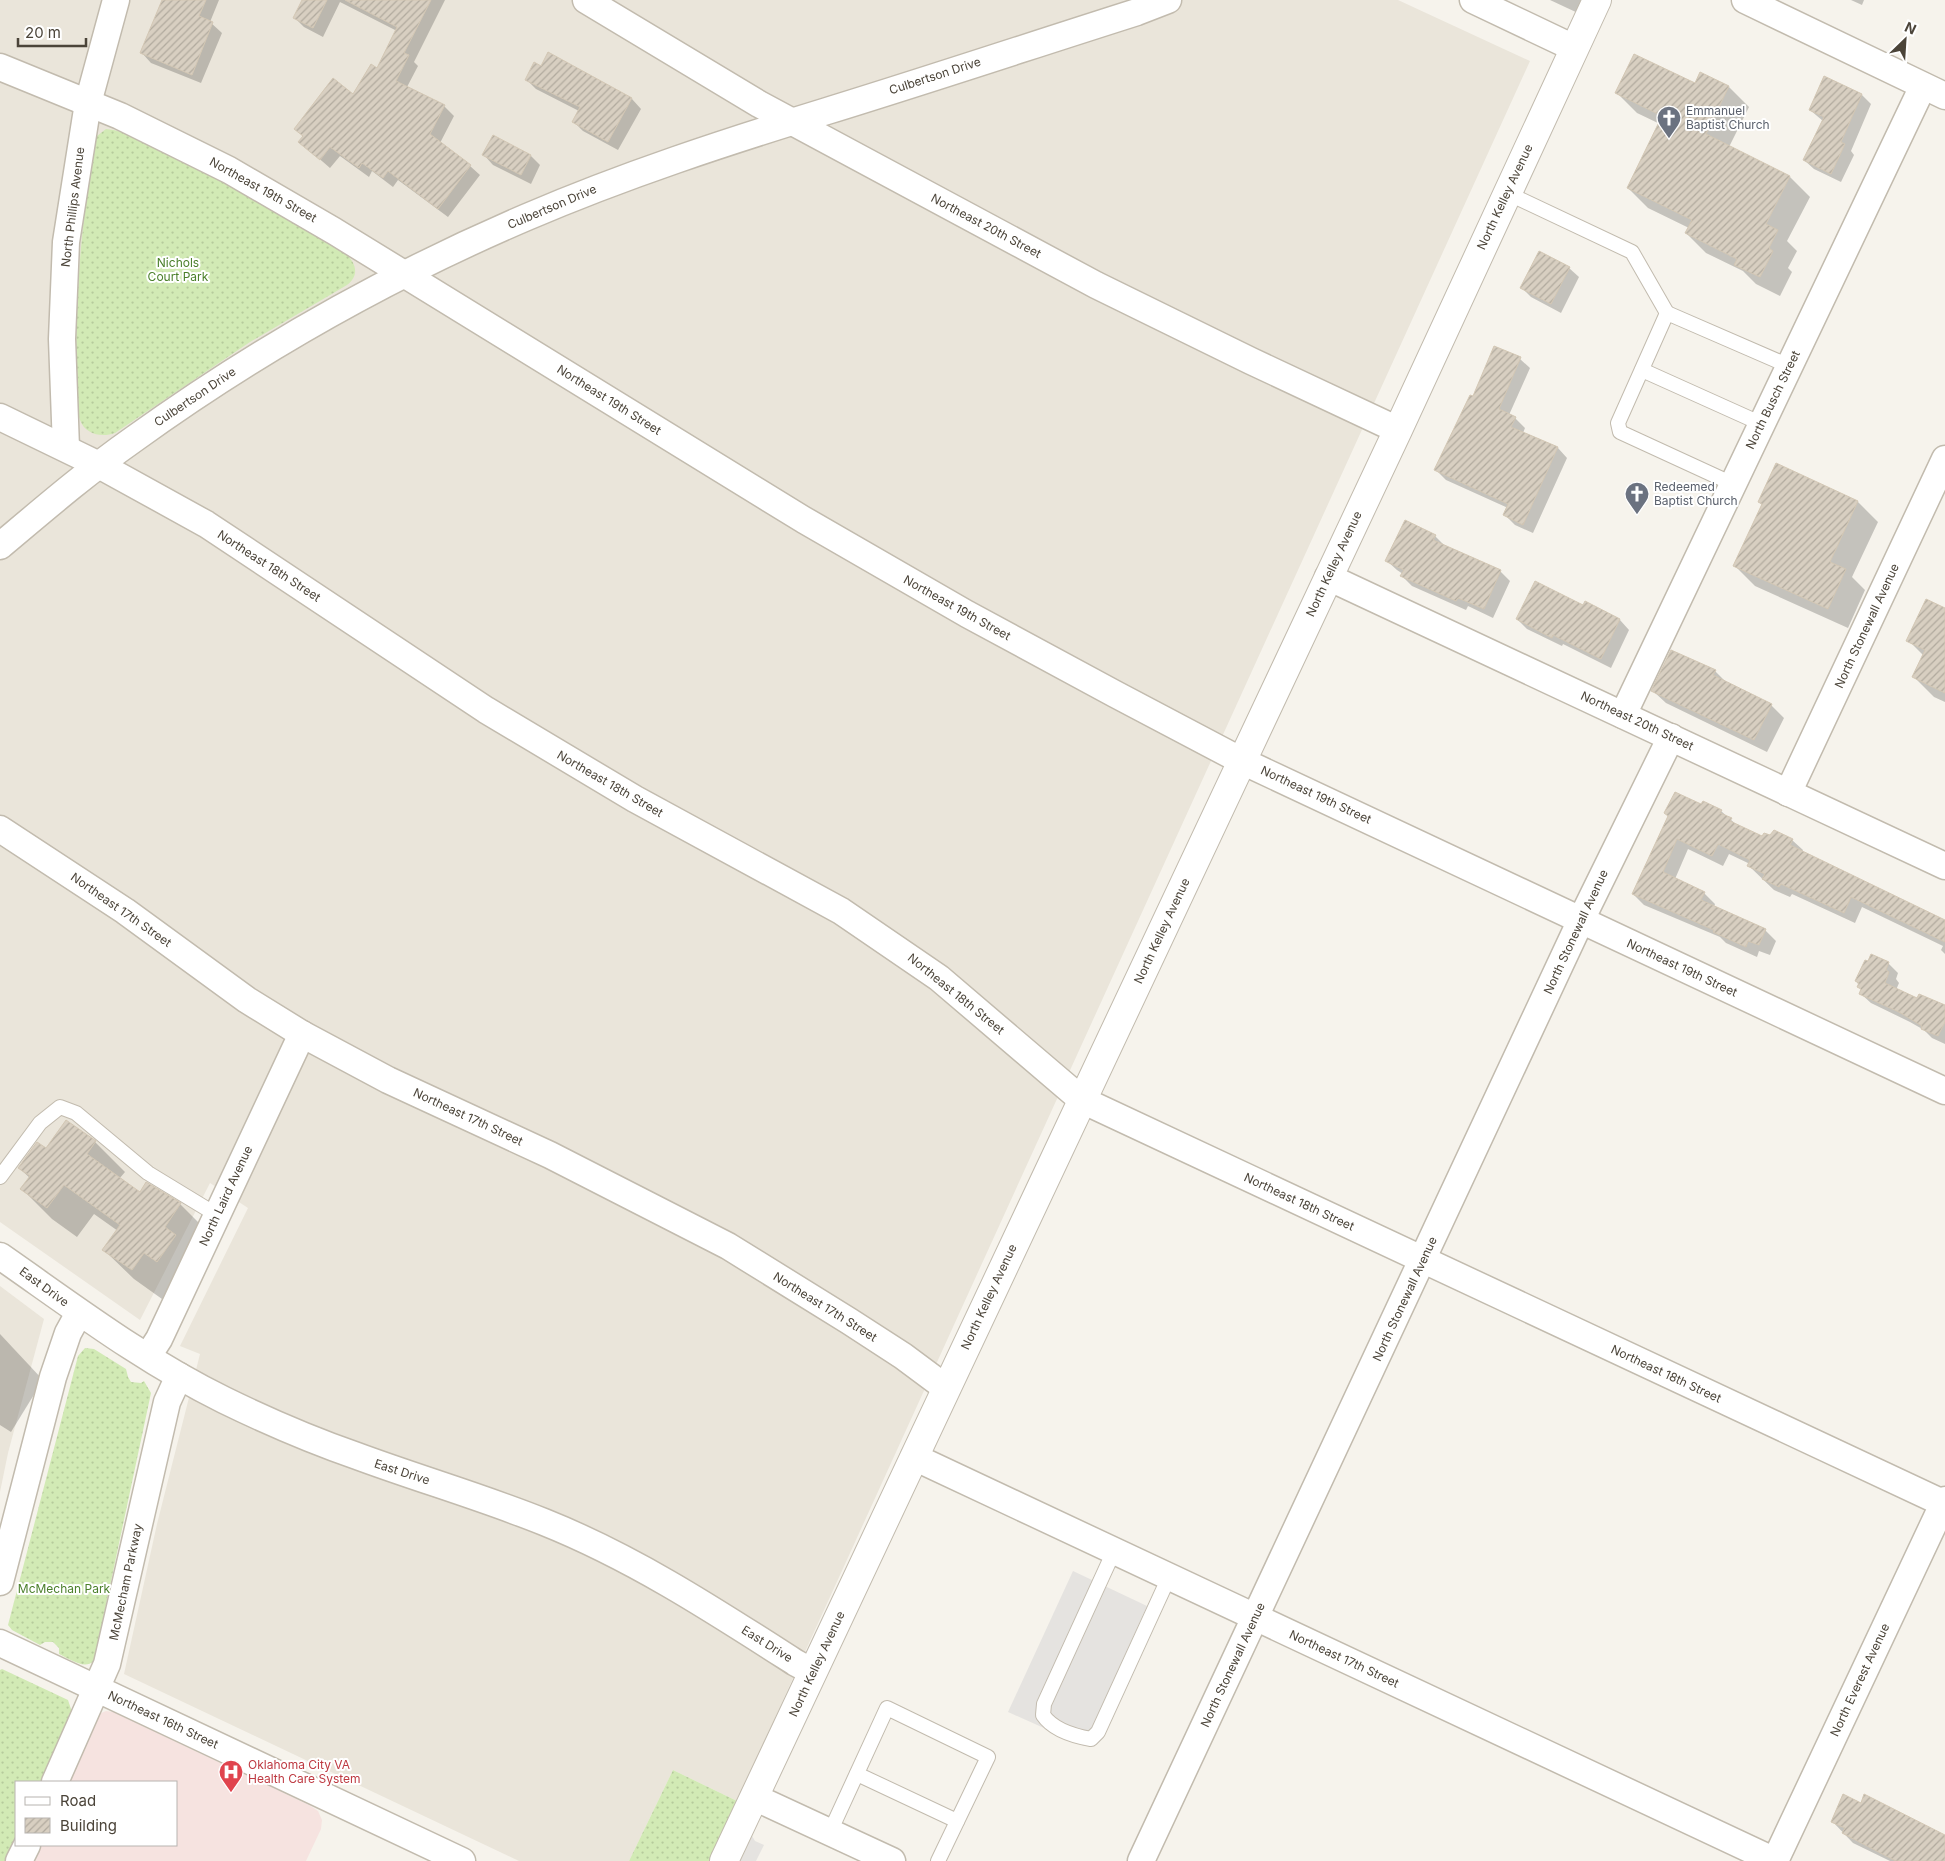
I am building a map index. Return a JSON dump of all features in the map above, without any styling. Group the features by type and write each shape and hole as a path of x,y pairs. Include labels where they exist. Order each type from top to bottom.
{"street":[{"name":"North Phillips Avenue","path":"66,448 62,338 66,242 88,103 116,0"},
{"name":"Northeast 20th Street","path":"586,0 791,121 1096,285 1251,362 1398,430"},
{"name":"Culbertson Drive","path":"0,546 70,487 133,439 236,370 338,309 466,244 580,195 791,121 1137,12 1168,0"},
{"path":"1473,0 1574,48"},
{"name":"North Kelley Avenue","path":"724,1861 1398,430 1597,0"},
{"path":"1745,0 1934,91"},
{"name":"Northeast 19th Street","path":"0,67 128,120 229,170 318,221 788,510 958,609 1242,761 1945,1091"},
{"name":"North Busch Street","path":"1623,715 1789,366 1934,91"},
{"name":"Northeast 18th Street","path":"0,417 100,465 206,524 451,688 585,770 796,886 875,933 939,978 1082,1100 1944,1503"},
{"name":"North Stonewall Avenue","path":"1788,793 1945,459"},
{"name":"Northeast 20th Street","path":"1328,576 1945,866"},
{"name":"North Stonewall Avenue","path":"1141,1861 1581,920 1671,737"},
{"name":"Northeast 17th Street","path":"0,829 124,911 247,1000 302,1034 388,1080 559,1159 728,1246 872,1336 946,1388"},
{"name":"North Laird Avenue","path":"148,1356 158,1339 302,1034"},
{"name":"East Drive","path":"0,1256 79,1313 179,1376 222,1400 304,1436 390,1468 481,1498 596,1545 676,1588 796,1663 814,1672"},
{"path":"0,1582 53,1377 68,1333 79,1313"},
{"name":"McMecham Parkway","path":"55,1781 107,1664 167,1402 179,1376"},
{"name":"Northeast 17th Street","path":"914,1457 1775,1861"},
{"name":"North Everest Avenue","path":"1775,1861 1944,1503"},
{"name":"Northeast 16th Street","path":"0,1643 462,1861"},
{"path":"754,1797 892,1861"},
{"path":"19,1861 26,1846"}],"lane":[{"path":"1507,193 1632,252 1667,313 1789,366"},
{"path":"1667,313 1618,423 1620,432 1733,484"},
{"path":"1642,370 1762,424"},
{"path":"0,1177 40,1123 60,1107 76,1113 148,1173 217,1215"},
{"path":"1114,1551 1044,1704 1042,1715 1049,1724 1078,1737 1091,1739 1098,1732 1169,1577"},
{"path":"830,1832 887,1708 988,1757 938,1861"},
{"path":"857,1774 957,1820"}],"shaded area":[{"path":"0,0 1398,0 1530,61 737,1801 673,1770 629,1861 519,1861 124,1674 157,1524 200,1354 180,1346 248,1208 210,1183 140,1320 0,1222"},
{"path":"0,1286 44,1319 8,1453 0,1492"},
{"path":"1073,1571 1147,1606 1084,1746 1008,1712"},
{"name":"Oklahoma City VA Health Care System","path":"106,1711 113,1712 318,1811 322,1820 321,1829 306,1861 32,1861 40,1846 178,1846 178,1781 67,1781 99,1714"},
{"path":"752,1836 755,1841 764,1845 756,1861 740,1861"}],"green space":[{"name":"Nichols Court Park","path":"106,129 136,137 256,200 346,254 354,266 355,274 347,285 250,342 115,433 99,435 90,432 82,425 78,414 76,384 77,307 83,224 95,141 97,136"},
{"name":"McMechan Park","path":"85,1348 94,1349 126,1369 131,1382 141,1383 144,1381 151,1393 94,1661 81,1664 59,1654 59,1648 53,1642 45,1642 40,1645 12,1630 8,1625 78,1356"},
{"path":"2,1669 68,1700 72,1712 41,1781 15,1781 15,1842 7,1861 0,1861 0,1670"},
{"path":"673,1770 737,1801 709,1861 629,1861"}],"building":[{"path":"162,0 206,0 199,16 213,22 192,75 140,53"},
{"path":"302,0 327,0 313,28 293,18"},
{"path":"345,0 431,0 404,53 409,55 396,81 445,105 430,134 471,165 438,209 388,171 383,178 362,163 359,168 330,147 320,160 298,142 303,136 294,129 333,78 353,94 371,64 377,68 397,27"},
{"path":"548,52 632,98 608,142 572,122 580,107 525,80 534,62 541,66"},
{"path":"1634,54 1695,83 1700,72 1729,86 1706,134 1790,176 1766,224 1778,230 1769,248 1773,251 1760,277 1734,265 1737,259 1685,233 1692,220 1627,188 1662,116 1615,93"},
{"path":"1824,76 1862,94 1841,142 1845,144 1831,174 1803,160 1824,117 1809,110"},
{"path":"493,135 531,155 521,175 482,155"},
{"path":"1539,251 1570,267 1551,304 1520,288"},
{"path":"1494,346 1521,357 1499,409 1516,417 1511,427 1558,447 1523,525 1503,515 1508,504 1434,470 1470,395 1473,396"},
{"path":"1776,463 1858,501 1830,562 1846,569 1828,609 1733,566 1762,504 1758,502"},
{"path":"1405,520 1436,535 1433,540 1501,570 1484,609 1458,598 1456,601 1400,576 1404,570 1385,561"},
{"path":"1535,581 1583,605 1585,601 1620,619 1601,659 1553,635 1552,638 1516,619"},
{"path":"1926,599 1945,608 1945,693 1912,677 1925,650 1906,641"},
{"path":"1671,650 1716,670 1713,675 1772,704 1754,740 1651,691"},
{"path":"1675,792 1701,804 1703,801 1722,810 1720,813 1732,818 1730,821 1762,836 1764,833 1770,835 1774,830 1793,839 1790,845 1945,920 1945,942 1851,897 1844,913 1781,884 1779,887 1762,879 1765,874 1747,866 1750,860 1718,844 1712,856 1677,839 1663,872 1705,892 1701,900 1766,929 1759,945 1748,941 1746,947 1713,932 1714,930 1632,894 1668,816 1664,813"},
{"path":"1871,954 1889,962 1886,970 1889,972 1885,983 1917,998 1919,994 1945,1005 1945,1022 1938,1036 1921,1029 1922,1026 1899,1012 1859,994 1861,989 1857,987 1859,983 1855,981 1865,960 1868,961"},
{"path":"66,1120 96,1141 87,1154 140,1192 146,1182 181,1203 165,1227 176,1235 157,1262 144,1253 132,1270 102,1250 120,1225 64,1185 47,1208 20,1189 30,1176 18,1168 37,1142 46,1148"},
{"path":"1843,1794 1861,1803 1864,1794 1945,1835 1945,1861 1896,1861 1842,1833 1845,1828 1831,1822"}],"place":[{"name":"Emmanuel Baptist Church","path":"1669,139"},
{"name":"Redeemed Baptist Church","path":"1637,515"},
{"name":"Oklahoma City VA Health Care System","path":"231,1793"}]}
